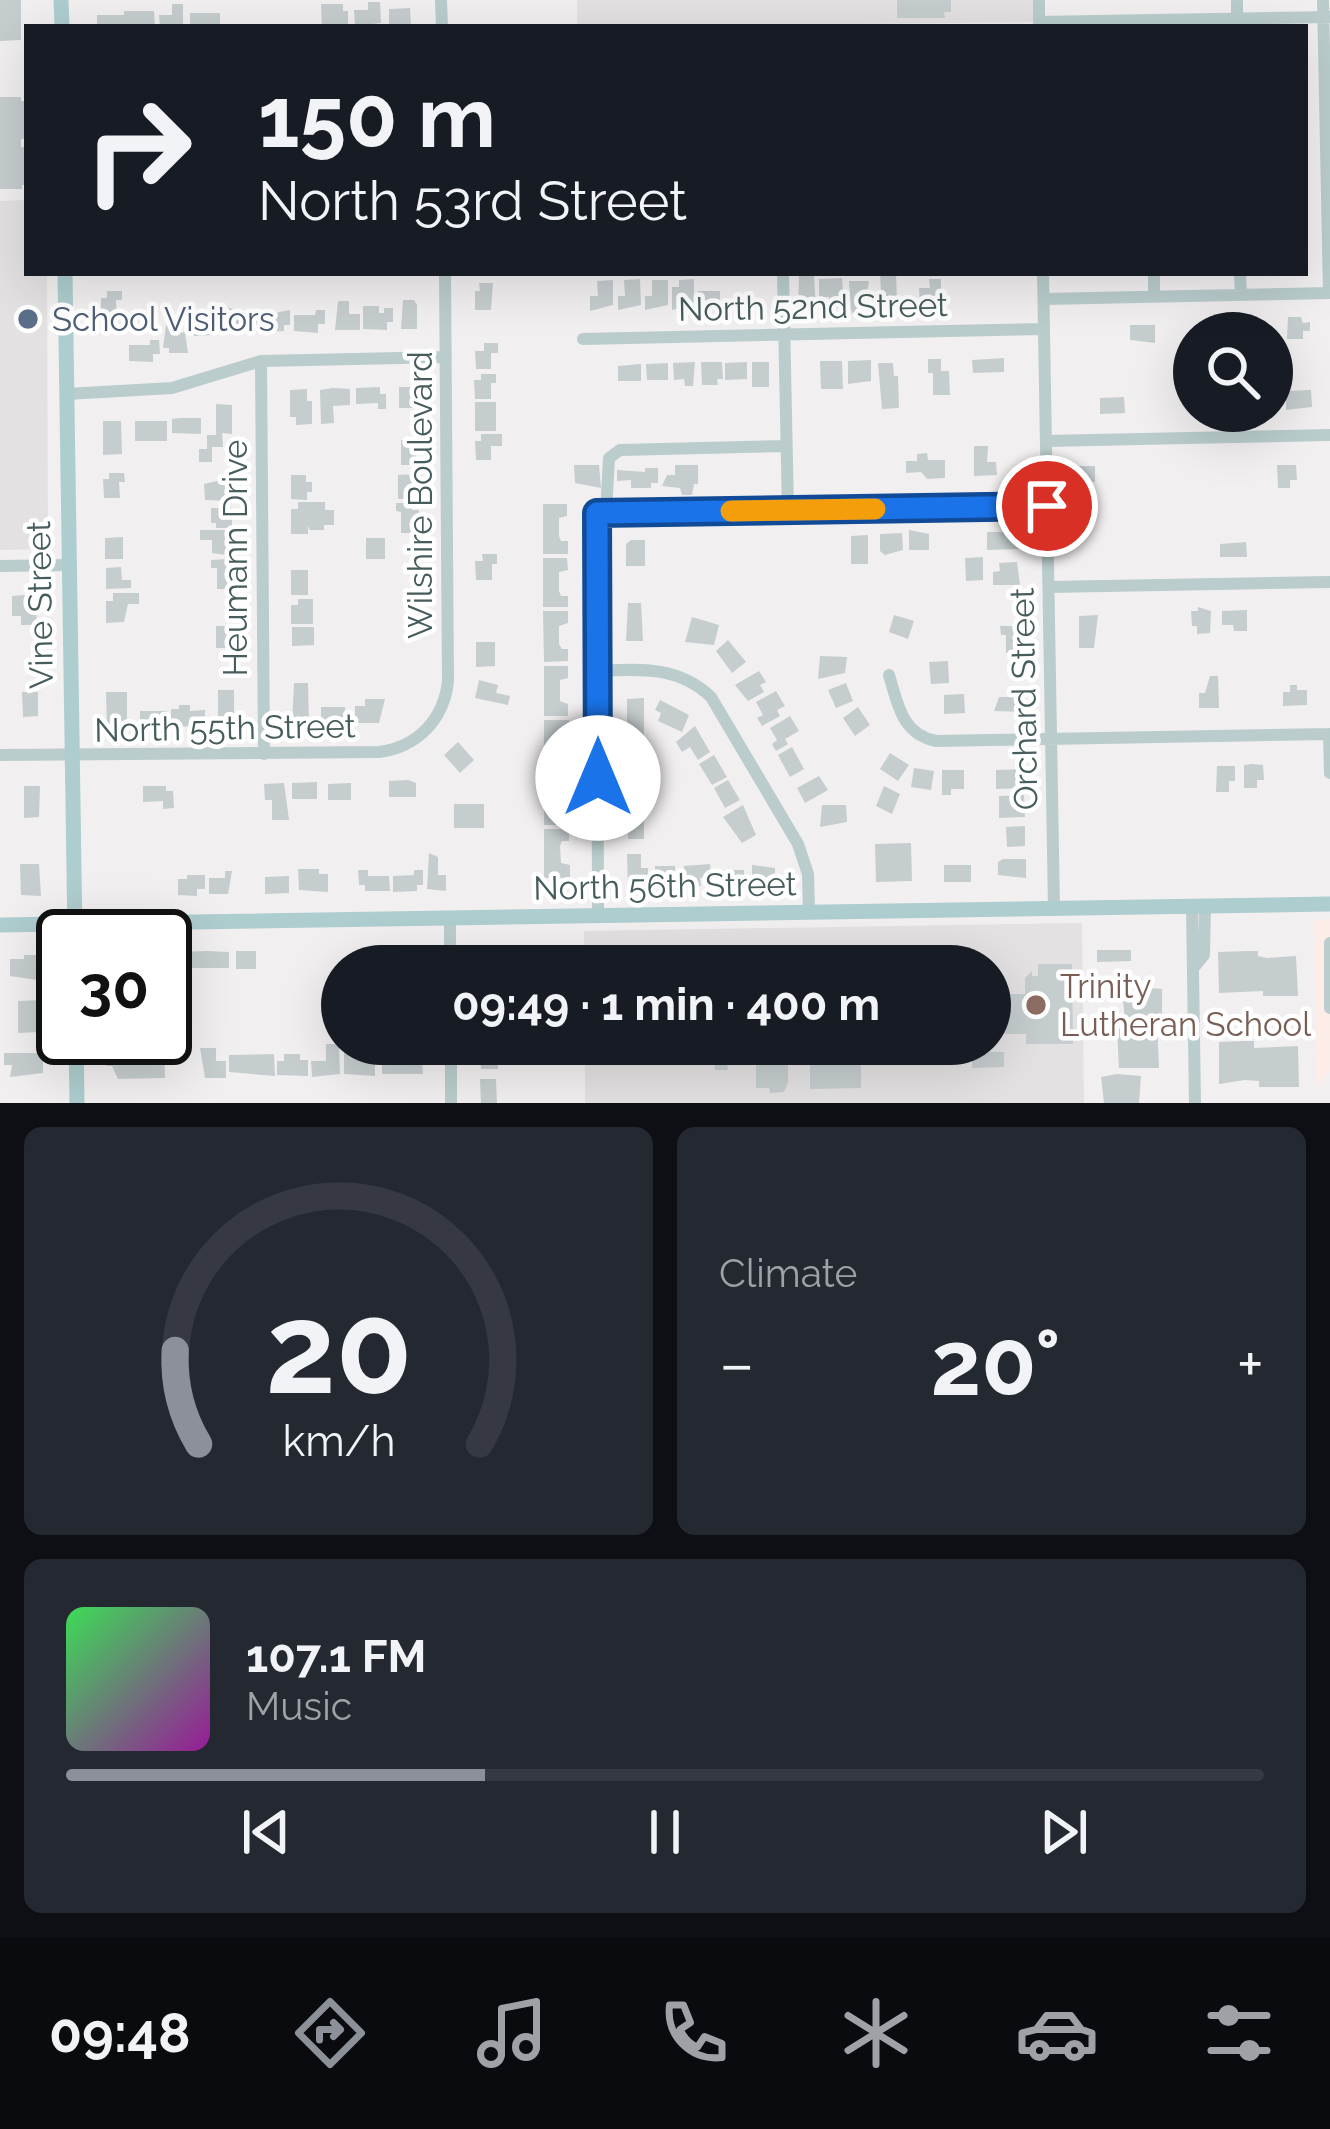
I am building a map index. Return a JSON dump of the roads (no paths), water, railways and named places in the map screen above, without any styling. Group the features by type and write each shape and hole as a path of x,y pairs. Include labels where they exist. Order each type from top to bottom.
{"main road":[{"name":"Vine Street","path":"65,276 75,909"},
{"name":"North 56th Street","path":"192,927 1330,904"},
{"name":"North 56th Street","path":"0,926 36,928"},
{"path":"76,1065 77,1103"}],"street":[{"path":"1237,0 1237,22"},
{"path":"1044,299 1329,293 1327,17 1323,0"},
{"path":"1055,24 1327,17"},
{"name":"Wilshire Boulevard","path":"438,715 448,681 445,276"},
{"path":"783,276 788,510"},
{"name":"Orchard Street","path":"1043,276 1054,909"},
{"path":"1154,276 1154,296"},
{"path":"1240,276 1240,295"},
{"name":"North 52nd Street","path":"583,339 1044,329"},
{"path":"68,394 172,388 261,361 446,358"},
{"name":"Heumann Drive","path":"261,361 264,754"},
{"path":"1046,441 1330,435"},
{"path":"598,916 601,513 609,458 620,450 786,446"},
{"path":"601,513 1047,506"},
{"path":"0,566 70,565"},
{"path":"1049,587 1330,582"},
{"path":"598,671 669,672 692,681 711,697 798,844 808,874 809,913"},
{"path":"890,675 906,724 923,738 936,741 1329,734 1330,773"},
{"name":"North 55th Street","path":"0,755 396,750 417,738 438,715"},
{"path":"1195,1103 1196,966 1192,956 1198,906"},
{"path":"450,919 450,945"},
{"path":"1330,944 1330,1009"},
{"path":"451,1065 452,1103"}],"place":[{"name":"School Visitors","path":"28,319"},
{"name":"Trinity Lutheran School","path":"1036,1005"}]}
